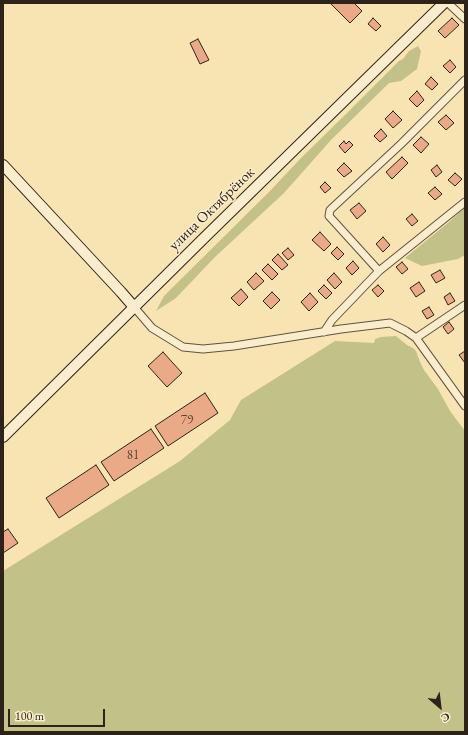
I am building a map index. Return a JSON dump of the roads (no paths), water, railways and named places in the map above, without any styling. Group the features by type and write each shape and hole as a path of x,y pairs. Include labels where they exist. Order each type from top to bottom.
{"street":[{"name":"улица Октябрёнок","path":"3,437 444,3"},
{"path":"448,3 465,19"},
{"path":"379,271 329,216 330,210 401,144 465,80"},
{"path":"3,165 122,292 152,328 183,347 203,349 234,346 364,325 390,323 416,338 465,406"},
{"path":"324,332 332,320 379,271 465,202"},
{"path":"416,338 465,305"}]}
